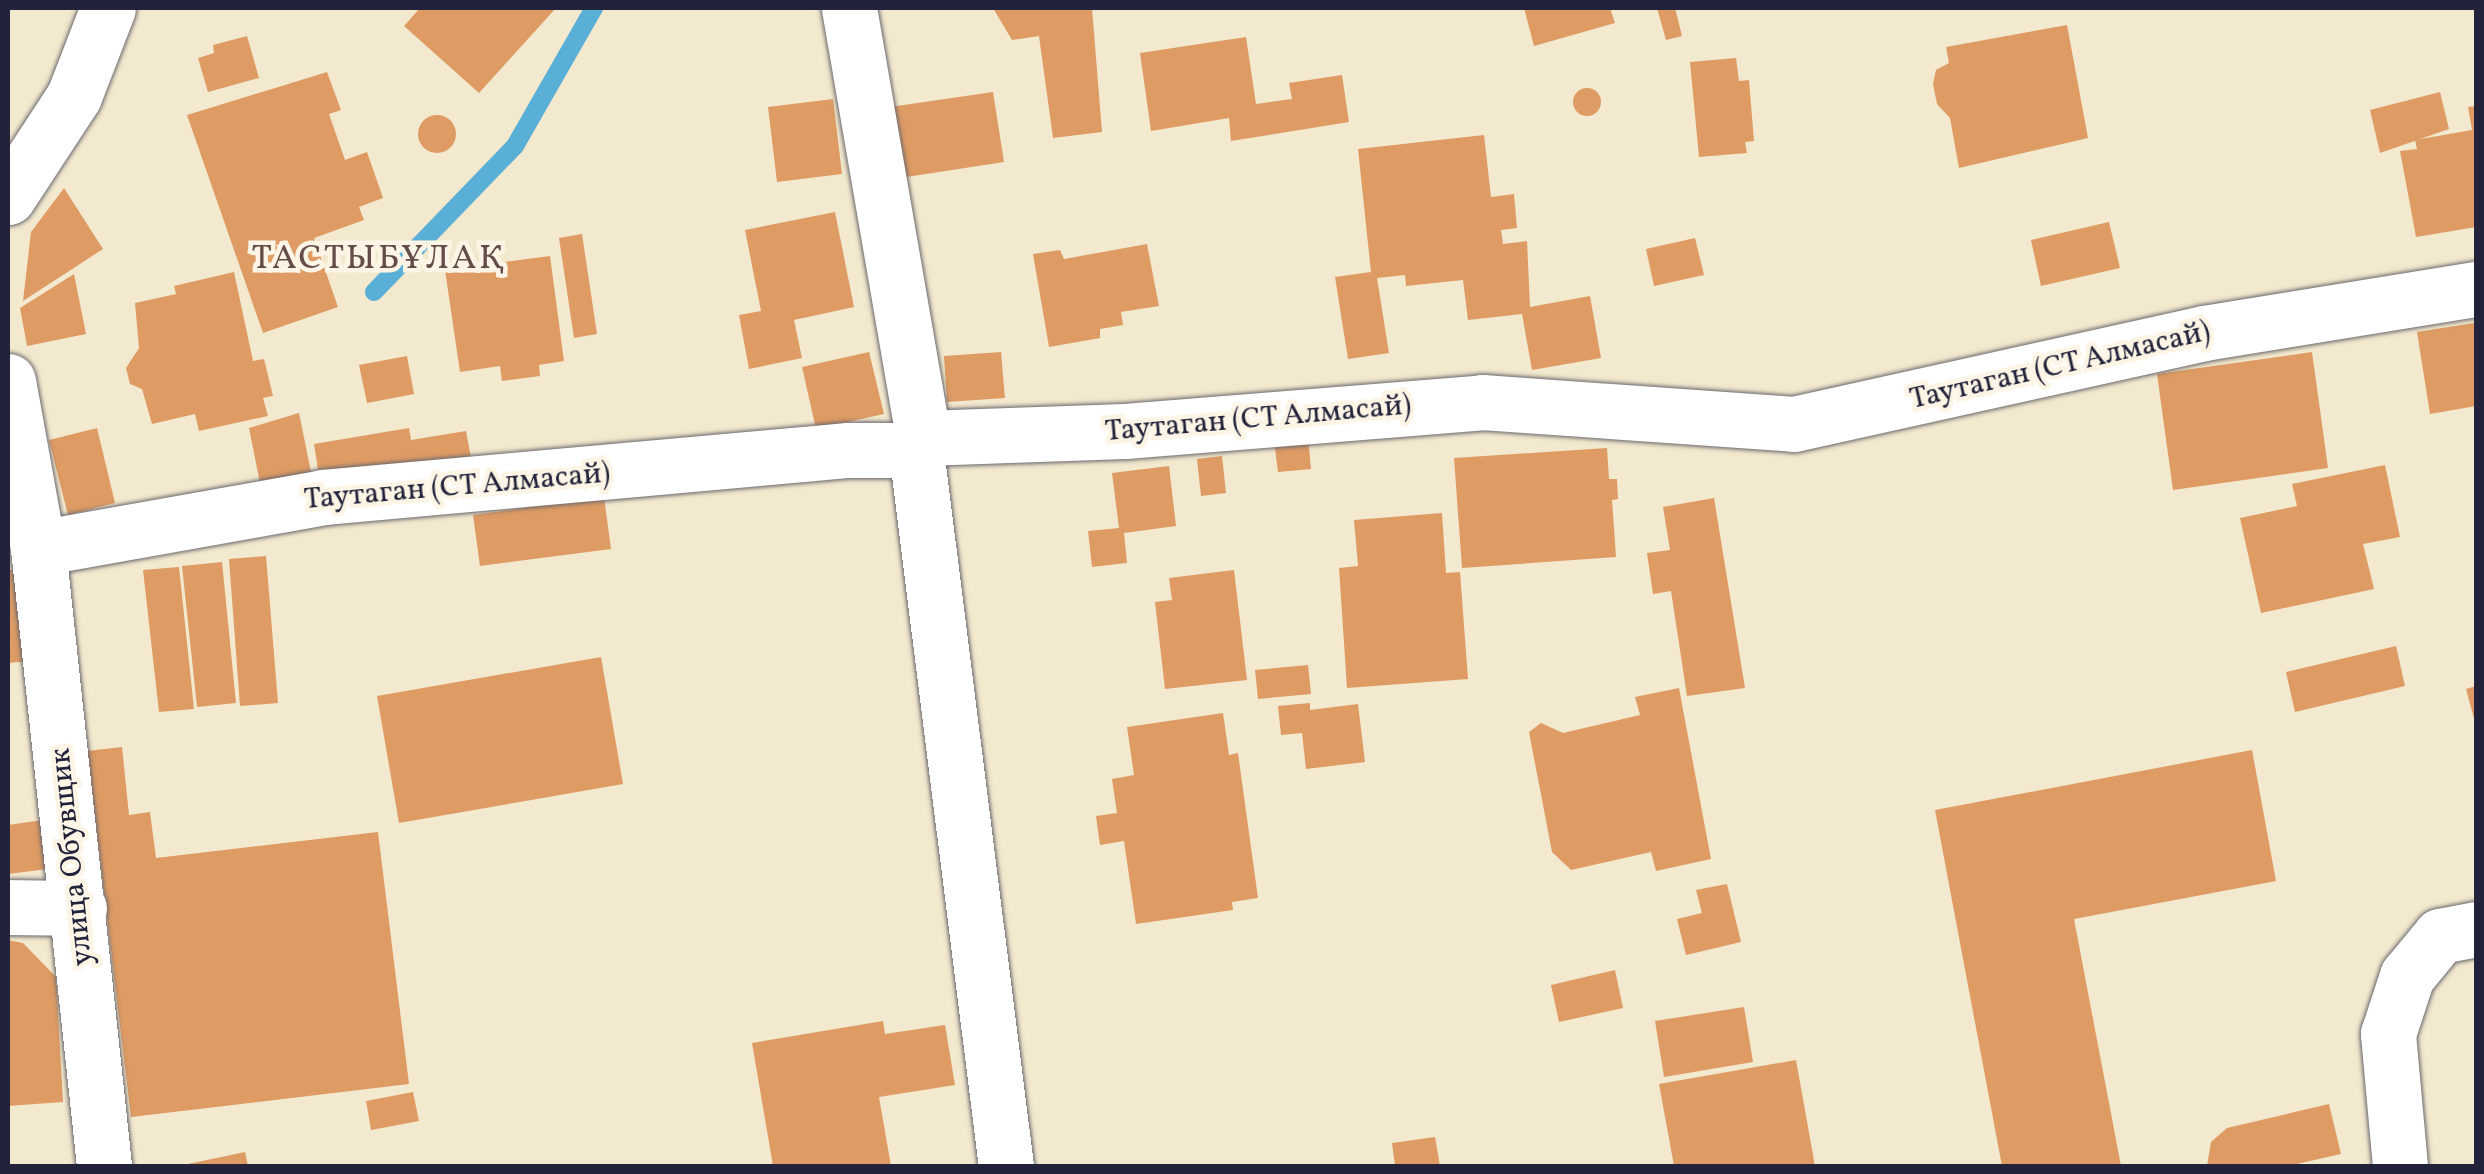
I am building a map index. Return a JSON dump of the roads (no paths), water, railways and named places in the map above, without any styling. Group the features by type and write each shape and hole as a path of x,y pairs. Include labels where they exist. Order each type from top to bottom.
{"street":[{"path":"8,197 74,96 108,8"},
{"path":"849,8 919,444 1006,1166"},
{"name":"Таутаган (СТ Алмасай)","path":"38,548 323,497 919,444 1482,402 1794,424 2204,333 2476,289"},
{"name":"улица Обувщик","path":"8,380 38,548 104,1166"},
{"path":"8,907 79,908"},
{"path":"2400,1166 2388,1034 2407,976 2440,936 2476,929"}],"waterway":[{"path":"374,292 515,146 594,8"}],"district":[{"name":"ТАСТЫБҰЛАҚ","path":"379,259"}]}
